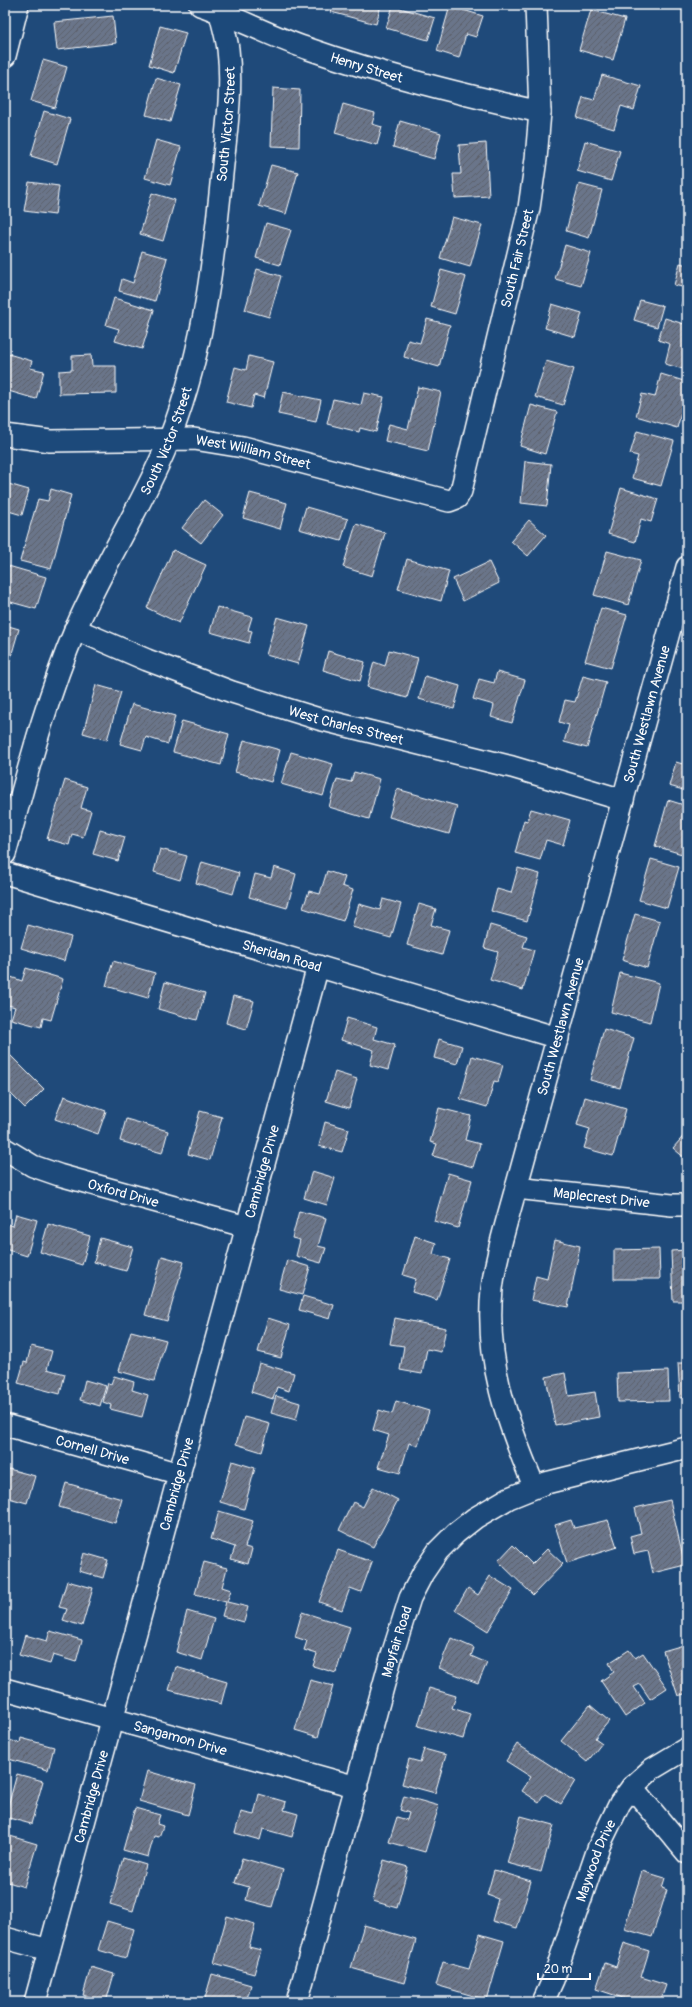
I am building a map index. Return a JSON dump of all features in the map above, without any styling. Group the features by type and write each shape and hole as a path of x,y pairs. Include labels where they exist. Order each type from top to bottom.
{"street":[{"path":"5,56 18,5"},
{"name":"Henry Street","path":"200,5 219,8 305,48 369,69 540,112"},
{"name":"South Fair Street","path":"449,501 457,498 461,491 513,280 529,208 536,159 540,112 536,5"},
{"name":"South Victor Street","path":"5,854 49,698 76,629 100,576 151,480 169,439 196,356 206,305 217,234 229,82 228,48 219,8"},
{"name":"West William Street","path":"5,434 50,441 194,439 244,447 449,501"},
{"name":"South Westlawn Avenue","path":"534,1486 501,1399 494,1364 492,1289 498,1254 623,800 683,599 687,567"},
{"name":"West Charles Street","path":"76,629 147,660 239,694 319,719 512,767 623,800"},
{"name":"Sheridan Road","path":"5,873 558,1038"},
{"name":"Cambridge Drive","path":"35,2002 318,966"},
{"name":"Oxford Drive","path":"5,1149 33,1166 59,1176 246,1227"},
{"name":"Maplecrest Drive","path":"516,1188 672,1205 687,1205"},
{"name":"Cornell Drive","path":"5,1425 180,1474"},
{"name":"Mayfair Road","path":"303,2001 356,1787 391,1658 410,1598 423,1573 438,1551 456,1533 475,1518 509,1498 534,1486 687,1448"},
{"name":"Sangamon Drive","path":"5,1689 356,1787"},
{"name":"Maywood Drive","path":"543,2002 553,1980 599,1846 620,1803 632,1787 652,1769 687,1748"},
{"path":"632,1787 687,1854"},
{"path":"5,1938 49,1950"}],"building":[{"path":"333,5 381,5 376,24 331,12"},
{"path":"393,6 435,18 428,40 386,28"},
{"path":"450,6 483,16 476,37 466,34 459,58 437,51"},
{"path":"591,10 625,19 613,60 579,50"},
{"path":"113,16 116,43 57,50 54,22"},
{"path":"160,26 186,33 174,73 149,65"},
{"path":"43,60 67,67 55,108 31,101"},
{"path":"602,75 641,86 634,110 621,106 614,129 577,118 583,97 594,100"},
{"path":"156,78 181,85 170,122 146,115"},
{"path":"273,88 300,90 299,147 271,146"},
{"path":"343,104 375,113 372,124 382,127 377,145 335,133"},
{"path":"44,111 70,119 57,164 31,156"},
{"path":"400,121 441,133 434,159 393,147"},
{"path":"156,140 181,147 170,185 145,178"},
{"path":"585,141 620,151 611,181 577,171"},
{"path":"486,143 489,196 455,198 453,174 461,174 459,145"},
{"path":"271,165 298,172 286,214 259,206"},
{"path":"29,182 59,186 55,215 24,211"},
{"path":"579,184 602,190 589,238 566,231"},
{"path":"152,193 175,200 163,241 140,234"},
{"path":"452,217 482,225 470,267 440,258"},
{"path":"266,223 291,230 280,265 256,258"},
{"path":"565,245 591,253 581,286 555,279"},
{"path":"142,251 167,258 155,301 119,291 122,279 133,283"},
{"path":"680,263 687,265 687,307 681,306 686,288 674,285"},
{"path":"257,269 281,276 269,317 245,310"},
{"path":"441,270 466,277 455,314 431,307"},
{"path":"114,298 154,310 142,349 115,341 119,329 106,325"},
{"path":"640,300 663,306 657,327 634,320"},
{"path":"552,304 582,313 575,337 545,328"},
{"path":"665,318 687,325 687,370 665,364 670,344 658,340"},
{"path":"427,319 450,325 439,367 404,357 408,340 420,343"},
{"path":"5,353 32,361 30,368 44,371 36,399 5,390"},
{"path":"91,355 92,366 116,366 116,393 59,394 59,371 72,370 72,356"},
{"path":"249,356 273,362 264,398 254,395 251,408 226,402 235,367 246,370"},
{"path":"546,361 574,369 563,405 535,397"},
{"path":"661,374 687,382 687,393 677,428 636,416 642,394 655,397"},
{"path":"418,387 441,392 428,451 385,441 389,424 408,429"},
{"path":"283,392 321,400 316,422 278,414"},
{"path":"364,393 384,397 376,432 360,428 359,432 327,424 333,399 361,405"},
{"path":"531,405 557,412 545,454 520,446"},
{"path":"637,431 674,441 661,486 632,478 638,456 630,454"},
{"path":"525,461 551,464 547,506 521,503"},
{"path":"5,483 29,490 22,515 5,510"},
{"path":"621,488 658,499 651,522 641,519 635,542 608,534"},
{"path":"51,489 71,495 51,569 20,561 38,499 48,501"},
{"path":"250,493 287,503 280,529 243,518"},
{"path":"204,500 223,515 201,543 182,528"},
{"path":"306,507 348,519 341,541 299,529"},
{"path":"529,520 546,535 528,556 511,541"},
{"path":"356,524 385,533 372,576 343,567"},
{"path":"173,550 206,565 179,623 147,608"},
{"path":"607,551 641,560 628,605 594,595"},
{"path":"407,559 449,571 441,601 398,589"},
{"path":"489,562 499,583 463,601 453,579"},
{"path":"5,565 46,577 36,609 7,601 10,592 5,591"},
{"path":"217,607 252,617 248,630 252,631 249,643 210,632"},
{"path":"601,608 627,615 611,668 585,661"},
{"path":"277,617 309,626 298,664 266,655"},
{"path":"5,625 19,629 6,674 5,674"},
{"path":"389,650 418,658 407,698 367,687 374,662 385,666"},
{"path":"328,651 365,662 360,681 323,670"},
{"path":"497,672 525,680 512,723 491,717 494,705 473,699 479,679 494,683"},
{"path":"425,676 460,686 454,709 419,699"},
{"path":"583,676 606,682 587,748 564,742 569,725 559,722 565,700 575,702"},
{"path":"96,685 121,692 107,740 83,733"},
{"path":"132,704 175,716 168,744 146,737 142,750 120,744"},
{"path":"182,721 229,734 221,765 173,752"},
{"path":"244,740 280,750 271,782 235,772"},
{"path":"291,752 333,764 323,796 281,784"},
{"path":"676,762 686,765 687,763 687,791 669,786"},
{"path":"354,772 380,779 369,819 329,807 337,779 351,782"},
{"path":"65,780 87,787 81,808 91,811 83,837 72,834 69,845 47,839"},
{"path":"397,789 457,806 449,834 389,817"},
{"path":"668,800 687,806 687,837 682,854 655,846"},
{"path":"531,809 570,820 563,845 546,840 540,860 515,853 524,820 527,821"},
{"path":"100,830 125,837 118,861 93,854"},
{"path":"160,849 187,856 180,880 154,872"},
{"path":"651,859 679,867 667,908 639,900"},
{"path":"202,862 239,873 233,894 196,883"},
{"path":"274,867 296,874 287,908 249,897 255,874 271,878"},
{"path":"518,868 540,874 527,921 491,911 497,889 511,893"},
{"path":"327,871 345,877 342,886 353,890 343,921 303,908 309,891 320,894"},
{"path":"383,899 401,904 391,938 352,927 359,904 380,910"},
{"path":"419,904 436,909 431,925 449,930 442,955 407,945"},
{"path":"635,914 660,921 647,968 622,960"},
{"path":"28,925 71,937 64,961 21,948"},
{"path":"490,925 527,936 523,947 534,950 523,990 490,980 498,952 484,948"},
{"path":"113,961 155,973 148,998 106,986"},
{"path":"26,968 63,979 51,1020 43,1018 41,1027 11,1019 15,1007 5,1004 5,996 11,977 22,981"},
{"path":"620,973 659,983 650,1022 611,1012"},
{"path":"165,982 205,993 197,1020 158,1009"},
{"path":"233,996 254,1001 246,1029 226,1023"},
{"path":"347,1018 377,1027 374,1039 395,1045 388,1070 370,1065 374,1050 341,1040"},
{"path":"604,1029 634,1038 620,1088 590,1080"},
{"path":"439,1039 462,1046 457,1064 434,1058"},
{"path":"5,1050 44,1089 25,1108 5,1088"},
{"path":"472,1056 503,1065 498,1082 494,1081 487,1107 460,1099"},
{"path":"335,1072 357,1079 349,1108 326,1101"},
{"path":"64,1096 106,1111 98,1134 55,1119"},
{"path":"585,1097 626,1109 613,1156 584,1148 590,1129 577,1125"},
{"path":"439,1108 471,1116 465,1140 480,1144 473,1167 433,1156 437,1144 430,1142"},
{"path":"200,1111 222,1117 210,1160 188,1154"},
{"path":"126,1119 168,1131 162,1153 120,1141"},
{"path":"325,1122 349,1129 342,1152 319,1146"},
{"path":"687,1132 687,1160 673,1148"},
{"path":"312,1171 335,1178 327,1205 304,1198"},
{"path":"448,1173 472,1180 458,1228 434,1221"},
{"path":"299,1211 326,1218 318,1246 326,1248 321,1263 296,1256 300,1240 292,1238"},
{"path":"16,1214 37,1220 27,1256 5,1249 5,1223 13,1226"},
{"path":"48,1224 90,1236 82,1265 40,1252"},
{"path":"415,1236 436,1243 433,1254 450,1259 437,1300 412,1292 416,1279 403,1275"},
{"path":"100,1238 133,1247 126,1271 94,1262"},
{"path":"555,1240 580,1246 568,1307 531,1300 536,1276 547,1279"},
{"path":"659,1249 660,1279 614,1279 614,1250"},
{"path":"687,1250 687,1301 673,1301 671,1251"},
{"path":"162,1256 184,1262 167,1321 145,1315"},
{"path":"287,1260 310,1267 302,1295 279,1289"},
{"path":"303,1296 334,1305 330,1319 299,1310"},
{"path":"268,1318 290,1325 281,1358 258,1352"},
{"path":"395,1318 446,1328 441,1352 427,1349 422,1374 400,1370 404,1346 390,1344"},
{"path":"131,1331 166,1340 154,1381 119,1371"},
{"path":"31,1346 52,1351 47,1369 65,1374 60,1394 18,1383 24,1362 27,1363"},
{"path":"259,1363 294,1373 289,1391 277,1387 273,1399 251,1392"},
{"path":"678,1363 687,1363 687,1397 680,1398"},
{"path":"668,1371 669,1401 618,1402 617,1373"},
{"path":"565,1373 569,1396 595,1392 599,1417 555,1425 546,1377"},
{"path":"114,1376 134,1382 132,1390 148,1395 142,1417 110,1409 111,1405 103,1402 108,1383 111,1384"},
{"path":"85,1380 106,1386 100,1406 80,1400"},
{"path":"276,1396 300,1403 296,1420 271,1413"},
{"path":"396,1401 429,1411 418,1446 409,1443 400,1473 378,1467 389,1435 373,1430 379,1410 392,1414"},
{"path":"244,1417 270,1424 262,1452 236,1444"},
{"path":"232,1461 255,1468 244,1509 220,1502"},
{"path":"5,1468 35,1476 27,1503 5,1497"},
{"path":"66,1483 122,1499 115,1523 59,1507"},
{"path":"373,1487 398,1500 373,1547 339,1530 353,1502 363,1507"},
{"path":"670,1500 685,1565 653,1573 648,1551 634,1554 630,1536 641,1533 635,1508"},
{"path":"219,1511 253,1521 245,1547 252,1549 248,1564 231,1559 235,1547 211,1539"},
{"path":"571,1520 574,1528 608,1520 617,1547 567,1563 555,1525"},
{"path":"513,1545 532,1564 547,1549 563,1564 533,1595 498,1561"},
{"path":"338,1550 372,1562 361,1592 350,1588 342,1610 319,1602"},
{"path":"84,1553 108,1560 103,1578 79,1571"},
{"path":"204,1562 227,1568 222,1587 231,1590 227,1602 248,1607 244,1622 222,1616 226,1602 195,1594"},
{"path":"490,1576 513,1590 488,1631 455,1610 468,1588 478,1595"},
{"path":"67,1581 93,1588 82,1626 63,1620 67,1609 59,1607"},
{"path":"187,1611 214,1619 202,1660 176,1652"},
{"path":"302,1612 350,1627 336,1673 313,1666 317,1654 304,1650 307,1641 295,1637"},
{"path":"50,1631 82,1640 76,1662 53,1655 50,1664 19,1655 25,1635 47,1641"},
{"path":"451,1638 474,1648 471,1656 487,1663 478,1683 439,1668"},
{"path":"687,1644 687,1693 678,1696 663,1651"},
{"path":"629,1650 635,1658 643,1653 667,1688 650,1699 640,1684 634,1687 645,1703 625,1717 601,1681 614,1672 609,1663"},
{"path":"176,1667 227,1682 221,1704 169,1690"},
{"path":"310,1680 333,1686 318,1737 295,1730"},
{"path":"429,1688 456,1696 452,1708 470,1714 463,1739 418,1726"},
{"path":"590,1705 609,1721 595,1738 602,1743 587,1762 561,1741"},
{"path":"21,1738 54,1747 48,1770 5,1758 5,1739 20,1743"},
{"path":"517,1744 575,1781 561,1804 545,1794 539,1802 522,1791 531,1777 506,1761"},
{"path":"424,1749 446,1755 435,1793 402,1784 409,1759 420,1762"},
{"path":"147,1771 196,1785 188,1815 139,1801"},
{"path":"17,1774 43,1781 31,1824 5,1817"},
{"path":"259,1794 286,1802 284,1810 298,1814 292,1837 263,1829 260,1840 235,1833 241,1812 254,1815"},
{"path":"404,1796 439,1806 425,1852 389,1842 397,1817 407,1820 409,1813 400,1810"},
{"path":"135,1808 160,1815 157,1824 163,1826 159,1837 154,1836 148,1857 123,1850"},
{"path":"521,1816 554,1825 541,1872 507,1863"},
{"path":"10,1836 37,1844 24,1887 5,1881 5,1853"},
{"path":"123,1858 146,1865 133,1911 110,1904"},
{"path":"242,1858 283,1870 272,1907 246,1900 249,1887 235,1883"},
{"path":"384,1860 408,1867 397,1908 373,1901"},
{"path":"494,1870 531,1881 517,1928 492,1921 498,1899 487,1895"},
{"path":"642,1871 665,1878 662,1888 667,1890 652,1937 624,1929"},
{"path":"227,1916 255,1924 249,1947 261,1950 254,1974 214,1963"},
{"path":"107,1921 134,1929 126,1958 98,1950"},
{"path":"364,1925 416,1940 404,1983 351,1968"},
{"path":"480,1934 504,1941 487,2000 436,1985 443,1962 469,1969"},
{"path":"624,1943 649,1951 641,1977 666,1985 660,2002 635,2002 596,1989 605,1963 616,1967"},
{"path":"91,1967 114,1974 106,2002 83,1995"},
{"path":"212,1974 251,1985 246,2002 204,2002"}]}
